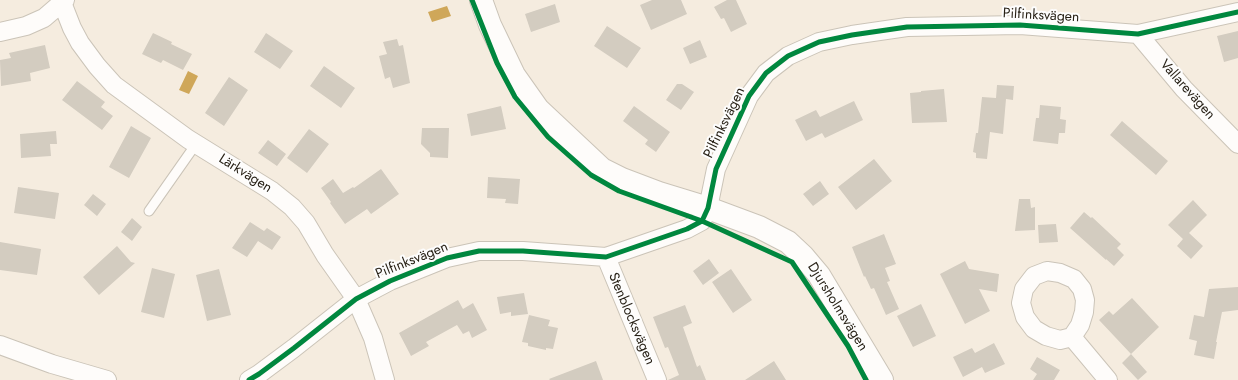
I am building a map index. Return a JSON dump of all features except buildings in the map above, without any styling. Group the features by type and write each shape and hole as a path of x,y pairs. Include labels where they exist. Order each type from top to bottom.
{"street":[{"name":"Djursholmsvägen","path":"482,0 490,25 514,75 538,109 602,169 622,179 659,193 708,208 759,227 788,242 804,256 819,275 882,380"},
{"path":"0,32 26,26 44,18 63,1"},
{"name":"Lärkvägen","path":"63,1 72,28 80,43 97,66 114,85 196,144 272,191 292,207 306,223 325,255 356,299 373,338 385,380"},
{"name":"Pilfinksvägen","path":"249,380 282,357 356,299 390,281 447,258 479,251 523,251 606,257 687,229 702,221 708,208 716,169 749,96 766,74 788,56 819,42 852,35 907,27 1020,26 1138,34 1238,12"},
{"name":"Vallarevägen","path":"1138,34 1184,89 1238,144"},
{"name":"Stenblocksvägen","path":"606,257 657,380"},
{"path":"1072,337 1108,380"},
{"path":"0,345 52,364 107,380"}],"lane":[{"path":"149,211 196,144"}],"shaded area":[{"path":"447,6 451,16 432,22 428,12"},
{"path":"188,71 198,76 189,94 179,90"}],"cycle path":[{"path":"472,0 497,63 515,97 548,137 591,175 619,191 702,221 792,262 848,346 866,380"},
{"path":"249,380 294,348 356,299 390,281 447,258 479,251 523,251 606,257 687,229 702,221 708,208 716,169 749,96 766,73 788,56 819,42 852,35 907,27 1020,25 1138,34 1238,12"}]}
